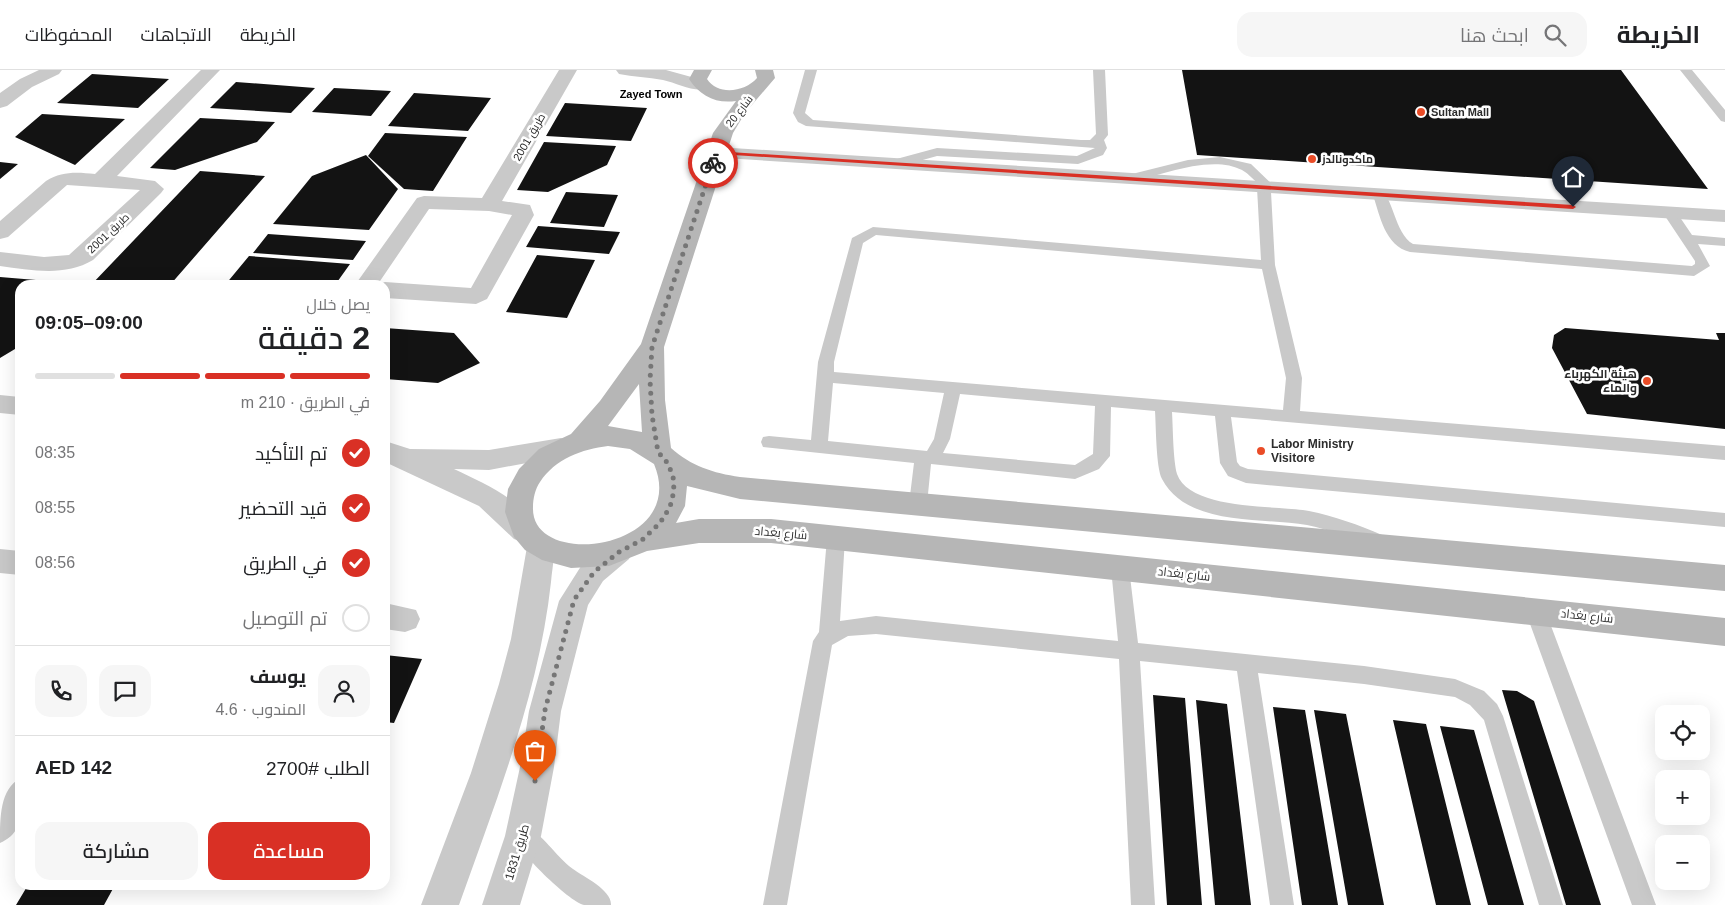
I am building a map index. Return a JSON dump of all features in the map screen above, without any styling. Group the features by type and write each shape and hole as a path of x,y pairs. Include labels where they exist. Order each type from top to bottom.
{"main road":[{"path":"703,81 731,95 757,89 766,78 764,70"},
{"name":"شارع 20","path":"703,81 721,118 719,143"},
{"name":"شارع 20","path":"652,347 719,143 738,110 757,89"},
{"path":"571,444 609,408 652,347"},
{"path":"652,347 652,406 662,456 673,475 674,491 670,507 660,523 631,546 591,558 564,556 532,539 518,514 519,495 528,477 542,460 571,444 602,436 623,437 642,442 662,456 682,471 719,485 1725,578"},
{"name":"شارع بغداد","path":"631,546 699,531 735,530 836,538 1535,610 1725,632"}],"street":[{"path":"0,102 26,83 53,70"},
{"path":"100,181 211,70"},
{"name":"طريق 2001","path":"489,205 568,70"},
{"path":"626,70 703,81"},
{"path":"634,70 649,70"},
{"path":"719,143 894,164 1725,216"},
{"name":"طريق 2001","path":"0,232 56,182 72,178 148,185 154,189 99,242 76,261 64,264 0,259"},
{"path":"369,280 420,205 430,201 519,208 524,212 479,294 468,297 390,290"},
{"path":"0,404 15,406"},
{"path":"395,454 490,460 571,444"},
{"path":"395,454 489,498 532,539 537,584 510,704 440,905"},
{"name":"طريق 1831","path":"501,905 523,836 537,767 545,710 574,600 594,572 631,546"},
{"path":"0,561 15,562"},
{"path":"0,825 15,802"}],"lane":[{"path":"811,70 799,113 802,119 810,123 1081,144 1098,140 1102,135 1098,70"},
{"path":"1686,70 1725,118"},
{"path":"894,164 937,152 1078,160 1099,152 1101,148 1098,140"},
{"path":"1266,188 1268,265 1294,378 1291,416"},
{"path":"1380,195 1397,241 1402,245 1419,250 1694,271 1703,266 1702,261 1670,213"},
{"path":"819,447 826,362 857,241 873,231 1268,265"},
{"path":"1688,240 1725,242"},
{"path":"826,377 1725,453"},
{"path":"918,504 928,458 942,439 953,388"},
{"path":"769,442 1075,472 1087,469 1096,463 1103,448 1102,400"},
{"path":"1163,405 1170,476 1175,487 1184,496 1209,506 1306,518 1356,532 1393,547"},
{"path":"1222,410 1229,463 1234,471 1246,476 1725,520"},
{"path":"829,634 836,538"},
{"path":"1120,568 1129,651 1143,905"},
{"path":"1535,610 1644,905"},
{"path":"775,905 823,641 829,634 854,626 903,626 1455,688 1468,692 1480,699 1493,716 1551,905"},
{"path":"1246,664 1282,905"},
{"path":"523,836 558,872 602,904"}],"building":[{"name":"Sultan Mall","path":"1182,70 1621,70 1708,189 1197,155"},
{"path":"92,74 169,79 138,108 57,103"},
{"path":"236,82 315,88 291,113 210,108"},
{"path":"334,88 391,91 371,116 312,112"},
{"path":"414,93 491,98 468,131 388,126"},
{"path":"565,103 647,108 631,141 546,136"},
{"path":"42,114 125,119 75,165 15,137"},
{"path":"200,118 275,122 257,142 175,170 150,168"},
{"path":"385,133 467,137 433,191 404,189 368,156"},
{"path":"544,142 616,146 607,165 548,192 517,190"},
{"path":"366,155 398,189 369,230 273,224 312,176"},
{"path":"0,162 18,164 0,179"},
{"path":"200,171 265,176 174,280 96,280"},
{"path":"566,192 618,195 604,227 550,223"},
{"path":"538,226 620,232 609,254 526,247"},
{"path":"268,234 366,241 353,260 253,253"},
{"path":"537,255 595,260 567,318 506,312"},
{"path":"249,256 350,264 339,280 229,280"},
{"path":"0,277 36,280 15,280 15,349 0,358"},
{"path":"390,328 454,333 480,363 438,383 390,379"},
{"name":"هيئة الكهرباء والماء","path":"1565,328 1719,340 1716,333 1725,333 1725,429 1587,414 1552,348 1554,335"},
{"path":"390,656 422,659 394,723 390,723"},
{"path":"1502,690 1517,691 1534,701 1601,905 1566,905"},
{"path":"1153,695 1185,698 1202,905 1167,905"},
{"path":"1196,700 1227,704 1251,905 1215,905"},
{"path":"1273,707 1305,710 1338,905 1302,905"},
{"path":"1314,710 1346,714 1384,905 1348,905"},
{"path":"1393,720 1426,724 1471,905 1436,905"},
{"path":"1440,726 1474,730 1524,905 1488,905"},
{"path":"25,890 112,890 104,905 16,905"}],"way so far":[{"path":"535,781 545,710 574,600 594,572 619,552 642,540 660,523 670,507 674,491 673,475 666,461 658,452 652,415 650,380 652,347 713,163"}],"place":[{"name":"Sultan Mall","path":"1421,112"},
{"name":"ماكدونالدز","path":"1312,159"},
{"name":"هيئة الكهرباء والماء","path":"1647,381"},
{"name":"Labor Ministry Visitore","path":"1261,451"}],"district":[{"name":"Zayed Town","path":"651,94"}],"route":[{"path":"713,163 716,152 1573,207"}]}
